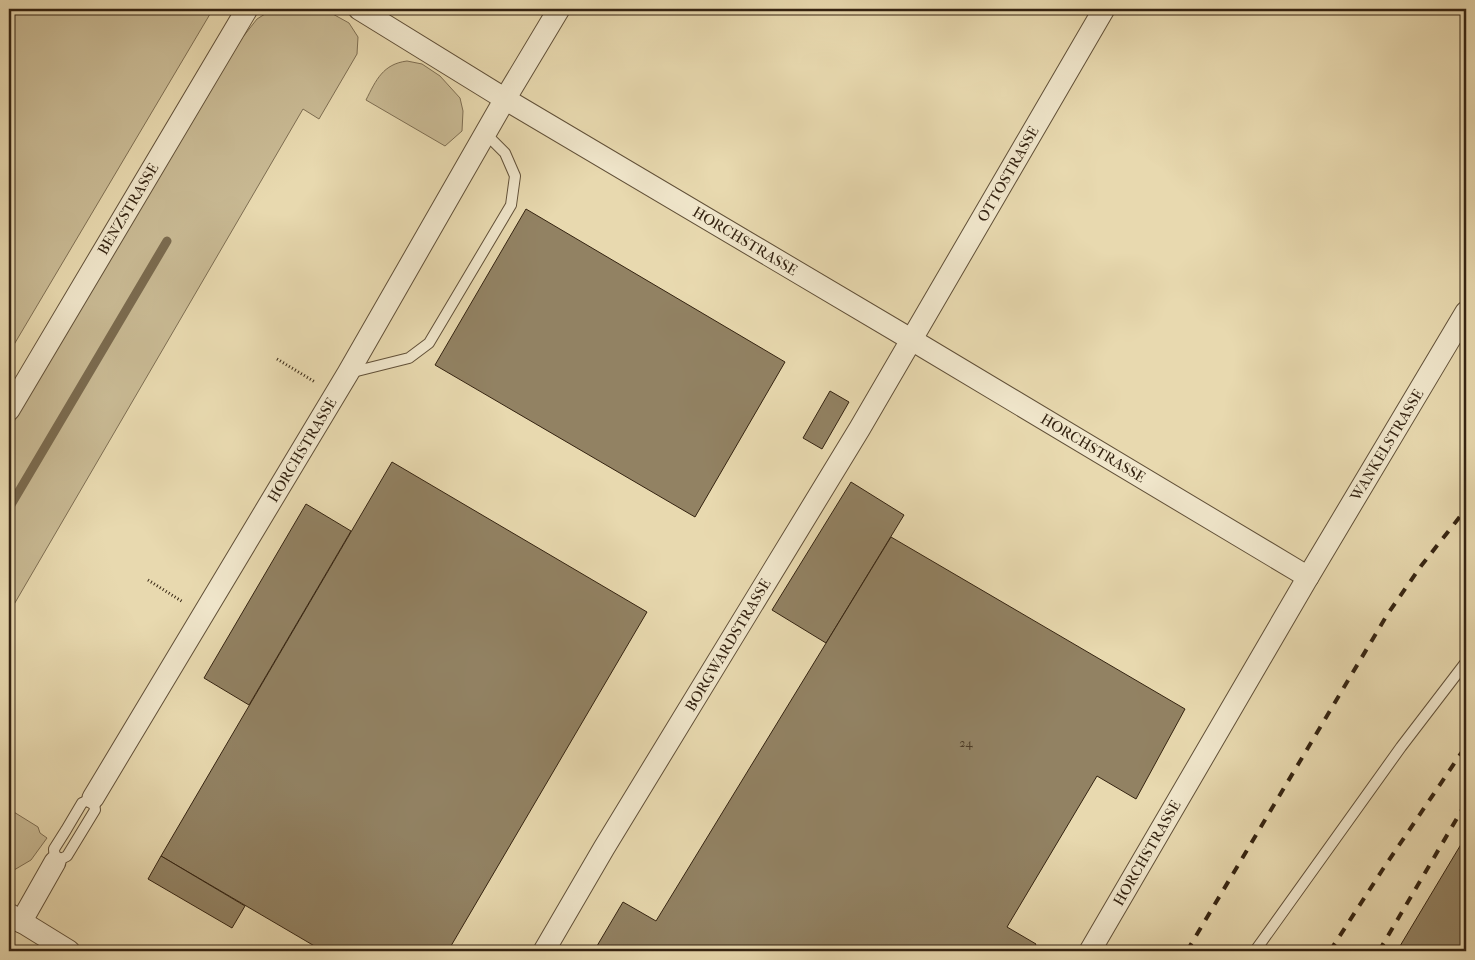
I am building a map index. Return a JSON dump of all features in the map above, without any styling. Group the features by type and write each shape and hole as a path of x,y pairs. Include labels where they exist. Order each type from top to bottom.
{"street":[{"name":"BENZSTRASSE","path":"9,410 247,9"},
{"name":"HORCHSTRASSE","path":"359,9 505,99 912,340 1308,578 1090,951"},
{"path":"505,99 560,9"},
{"name":"OTTOSTRASSE","path":"912,340 1104,9"},
{"name":"HORCHSTRASSE","path":"93,798 348,373 505,99"},
{"name":"WANKELSTRASSE","path":"1308,578 1466,312"},
{"name":"BORGWARDSTRASSE","path":"544,951 604,848 912,340"},
{"name":"HORCHSTRASSE","path":"15,918 55,862"},
{"path":"15,918 69,951"}],"lane":[{"path":"348,373 409,358 429,343 512,205 515,176 505,153 485,133"},
{"path":"1255,951 1401,748 1466,662"},
{"name":"HORCHSTRASSE","path":"93,798 95,810 68,856 55,862 54,849 82,803 93,798"}],"path":[{"path":"278,359 308,378"},
{"path":"148,580 178,598"}],"shaded area":[{"path":"9,9 213,9 9,353"},
{"path":"273,9 319,9 331,13 349,23 358,37 357,54 319,119 303,109 9,613 9,430 235,47 257,19"},
{"path":"407,61 422,64 440,76 460,98 463,111 462,131 445,146 366,100 377,80 386,69"},
{"path":"9,809 38,827 40,833 47,838 31,860 9,873"}],"building":[{"path":"526,209 785,362 695,517 435,365"},
{"path":"830,391 849,402 822,449 803,438"},
{"path":"392,462 647,612 448,951 323,951 161,856"},
{"path":"851,482 904,515 826,643 772,610"},
{"path":"306,504 351,531 249,705 204,678"},
{"path":"891,537 1185,709 1136,799 1097,776 1007,927 1036,944 1032,951 594,951 623,902 656,921"},
{"path":"1466,836 1466,951 1397,951"},
{"path":"161,856 245,906 232,928 148,879"}],"waterway":[{"path":"9,508 167,241"}],"railway":[{"path":"1187,951 1387,615 1421,566 1466,509"},
{"path":"1330,951 1466,746"},
{"path":"1379,951 1466,803"}]}
